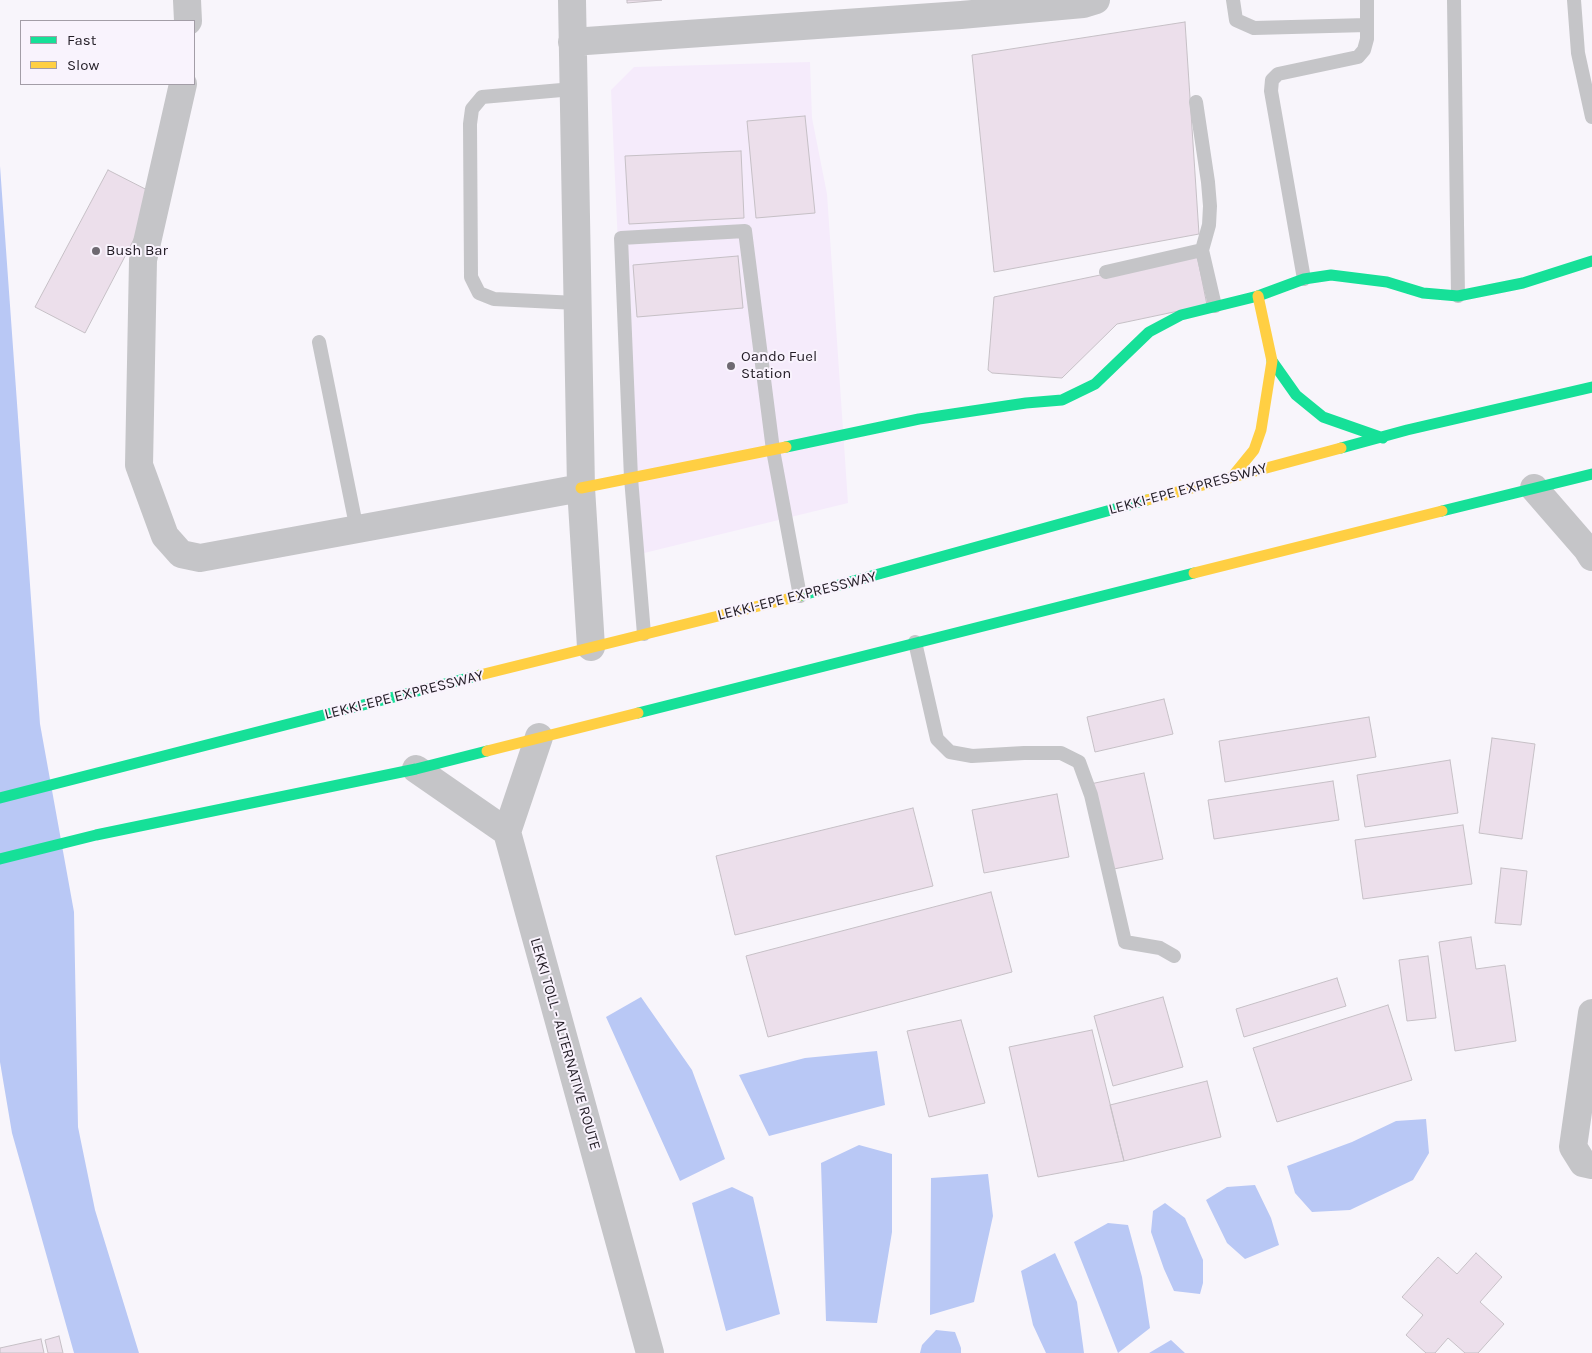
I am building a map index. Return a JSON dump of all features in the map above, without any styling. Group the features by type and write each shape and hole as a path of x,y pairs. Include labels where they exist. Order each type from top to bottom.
{"main road":[{"path":"581,488 920,419 1026,403 1062,400 1095,384 1149,332 1181,315 1258,296 1304,278 1331,275 1387,282 1431,294 1458,296 1523,283 1592,261"},
{"path":"1232,477 1254,450 1262,430 1272,361 1258,296"},
{"path":"1272,361 1296,395 1323,417 1383,438"},
{"name":"LEKKI-EPE EXPRESSWAY","path":"0,798 800,596 1417,428 1592,387"},
{"path":"0,858 96,835 416,769 915,642 1592,474"}],"street":[{"path":"187,0 188,20"},
{"path":"572,0 581,488 592,647"},
{"path":"572,42 961,15 1083,4 1096,0"},
{"path":"183,85 143,260 139,465 165,536 181,554 200,558 581,488"},
{"path":"1534,488 1592,556"},
{"path":"416,769 507,832 539,737"},
{"name":"LEKKI TOLL - ALTERNATIVE ROUTE","path":"507,832 650,1353"},
{"path":"1592,1013 1573,1146 1583,1163 1592,1165"}],"lane":[{"path":"1233,0 1236,20 1254,28 1367,25"},
{"path":"1304,278 1271,91 1272,80 1278,74 1358,57 1364,50 1367,39 1367,0"},
{"path":"1454,0 1458,296"},
{"path":"1574,0 1578,53 1592,117"},
{"path":"573,89 482,97 472,109 470,124 471,277 479,293 494,299 577,303"},
{"path":"1196,102 1210,206 1209,225 1202,250 1215,306"},
{"path":"644,634 631,478 621,238 745,231 773,450 800,596"},
{"path":"1106,272 1202,250"},
{"path":"319,342 357,530"},
{"path":"915,642 937,739 950,752 972,756 1061,753 1078,762 1091,795 1126,942 1160,948 1174,956"}],"shaded area":[{"name":"Oando Fuel Station","path":"810,62 812,118 827,194 848,503 632,556 611,90 634,67"}],"water":[{"path":"0,166 40,724 74,912 78,1127 95,1210 139,1353 74,1353 12,1133 0,1062"},
{"path":"641,997 692,1070 725,1159 680,1181 606,1017"},
{"path":"877,1051 885,1105 769,1136 739,1075 805,1058"},
{"path":"1426,1119 1429,1153 1413,1180 1350,1210 1312,1212 1295,1193 1287,1166 1352,1142 1396,1121"},
{"path":"859,1145 892,1154 892,1232 877,1323 826,1321 821,1163"},
{"path":"988,1174 993,1216 974,1302 930,1315 931,1178"},
{"path":"1255,1185 1271,1218 1279,1245 1245,1259 1227,1243 1206,1200 1227,1187"},
{"path":"732,1187 753,1197 780,1314 726,1331 692,1203"},
{"path":"1165,1203 1185,1218 1203,1260 1203,1283 1200,1294 1174,1291 1164,1269 1151,1232 1153,1211"},
{"path":"1108,1223 1128,1225 1142,1277 1150,1328 1118,1353 1074,1242"},
{"path":"1055,1253 1077,1302 1084,1353 1046,1353 1033,1325 1021,1271"},
{"path":"936,1330 955,1332 961,1353 920,1353 922,1345"},
{"path":"1171,1340 1185,1353 1149,1353"}],"building":[{"path":"627,0 662,0 627,3"},
{"path":"1185,22 1199,234 994,272 972,55"},
{"path":"805,116 815,213 756,218 747,121"},
{"path":"741,151 744,218 629,224 625,156"},
{"name":"Bush Bar","path":"108,170 157,195 85,333 35,307"},
{"path":"1197,255 1207,305 1117,324 1062,378 992,373 988,370 994,297"},
{"path":"738,256 743,308 637,317 633,265"},
{"path":"1164,699 1173,734 1095,752 1087,717"},
{"path":"1369,717 1376,757 1225,782 1219,741"},
{"path":"1492,738 1535,744 1522,839 1479,833"},
{"path":"1450,760 1458,813 1365,827 1357,775"},
{"path":"1144,773 1163,859 1109,870 1090,784"},
{"path":"1333,781 1339,820 1214,839 1208,800"},
{"path":"1057,794 1069,857 984,873 972,810"},
{"path":"913,808 933,886 735,935 716,856"},
{"path":"1463,825 1472,884 1363,899 1355,840"},
{"path":"1501,868 1527,871 1521,925 1495,923"},
{"path":"991,892 1012,972 768,1037 746,956"},
{"path":"1471,937 1476,969 1505,965 1516,1041 1455,1051 1439,942"},
{"path":"1428,956 1436,1018 1407,1021 1399,960"},
{"path":"1337,978 1346,1006 1244,1037 1236,1009"},
{"path":"1163,997 1183,1067 1113,1086 1094,1016"},
{"path":"1388,1005 1412,1080 1277,1122 1253,1048"},
{"path":"961,1020 985,1103 929,1117 907,1031"},
{"path":"1092,1030 1124,1161 1038,1177 1009,1047"},
{"path":"1207,1081 1221,1137 1124,1161 1110,1105"},
{"path":"1476,1253 1502,1277 1480,1302 1504,1324 1478,1353 1465,1353 1448,1338 1435,1353 1426,1353 1406,1335 1423,1315 1402,1297 1438,1257 1457,1274"},
{"path":"59,1336 63,1353 48,1353 45,1340"},
{"path":"41,1339 44,1353 0,1353 0,1348"}],"traffic: fast":[{"path":"1258,296 1304,279 1331,275 1387,282 1423,293 1458,296 1523,283 1592,261"},
{"path":"786,447 919,419 1026,403 1062,400 1095,384 1149,332 1181,315 1258,296"},
{"path":"1272,361 1296,395 1323,417 1383,438"},
{"path":"1341,448 1407,430 1592,387"},
{"path":"1442,511 1592,474"},
{"path":"799,596 1147,500"},
{"path":"638,713 1194,573"},
{"path":"0,798 480,675"},
{"path":"0,859 96,835 416,769 487,751"}],"traffic: slow":[{"path":"1232,477 1254,450 1261,430 1272,361 1258,296"},
{"path":"581,488 786,447"},
{"path":"1147,500 1341,448"},
{"path":"1194,573 1442,511"},
{"path":"480,675 799,596"},
{"path":"487,751 638,713"}],"place":[{"name":"Bush Bar","path":"96,251"},
{"name":"Oando Fuel Station","path":"731,366"}]}
